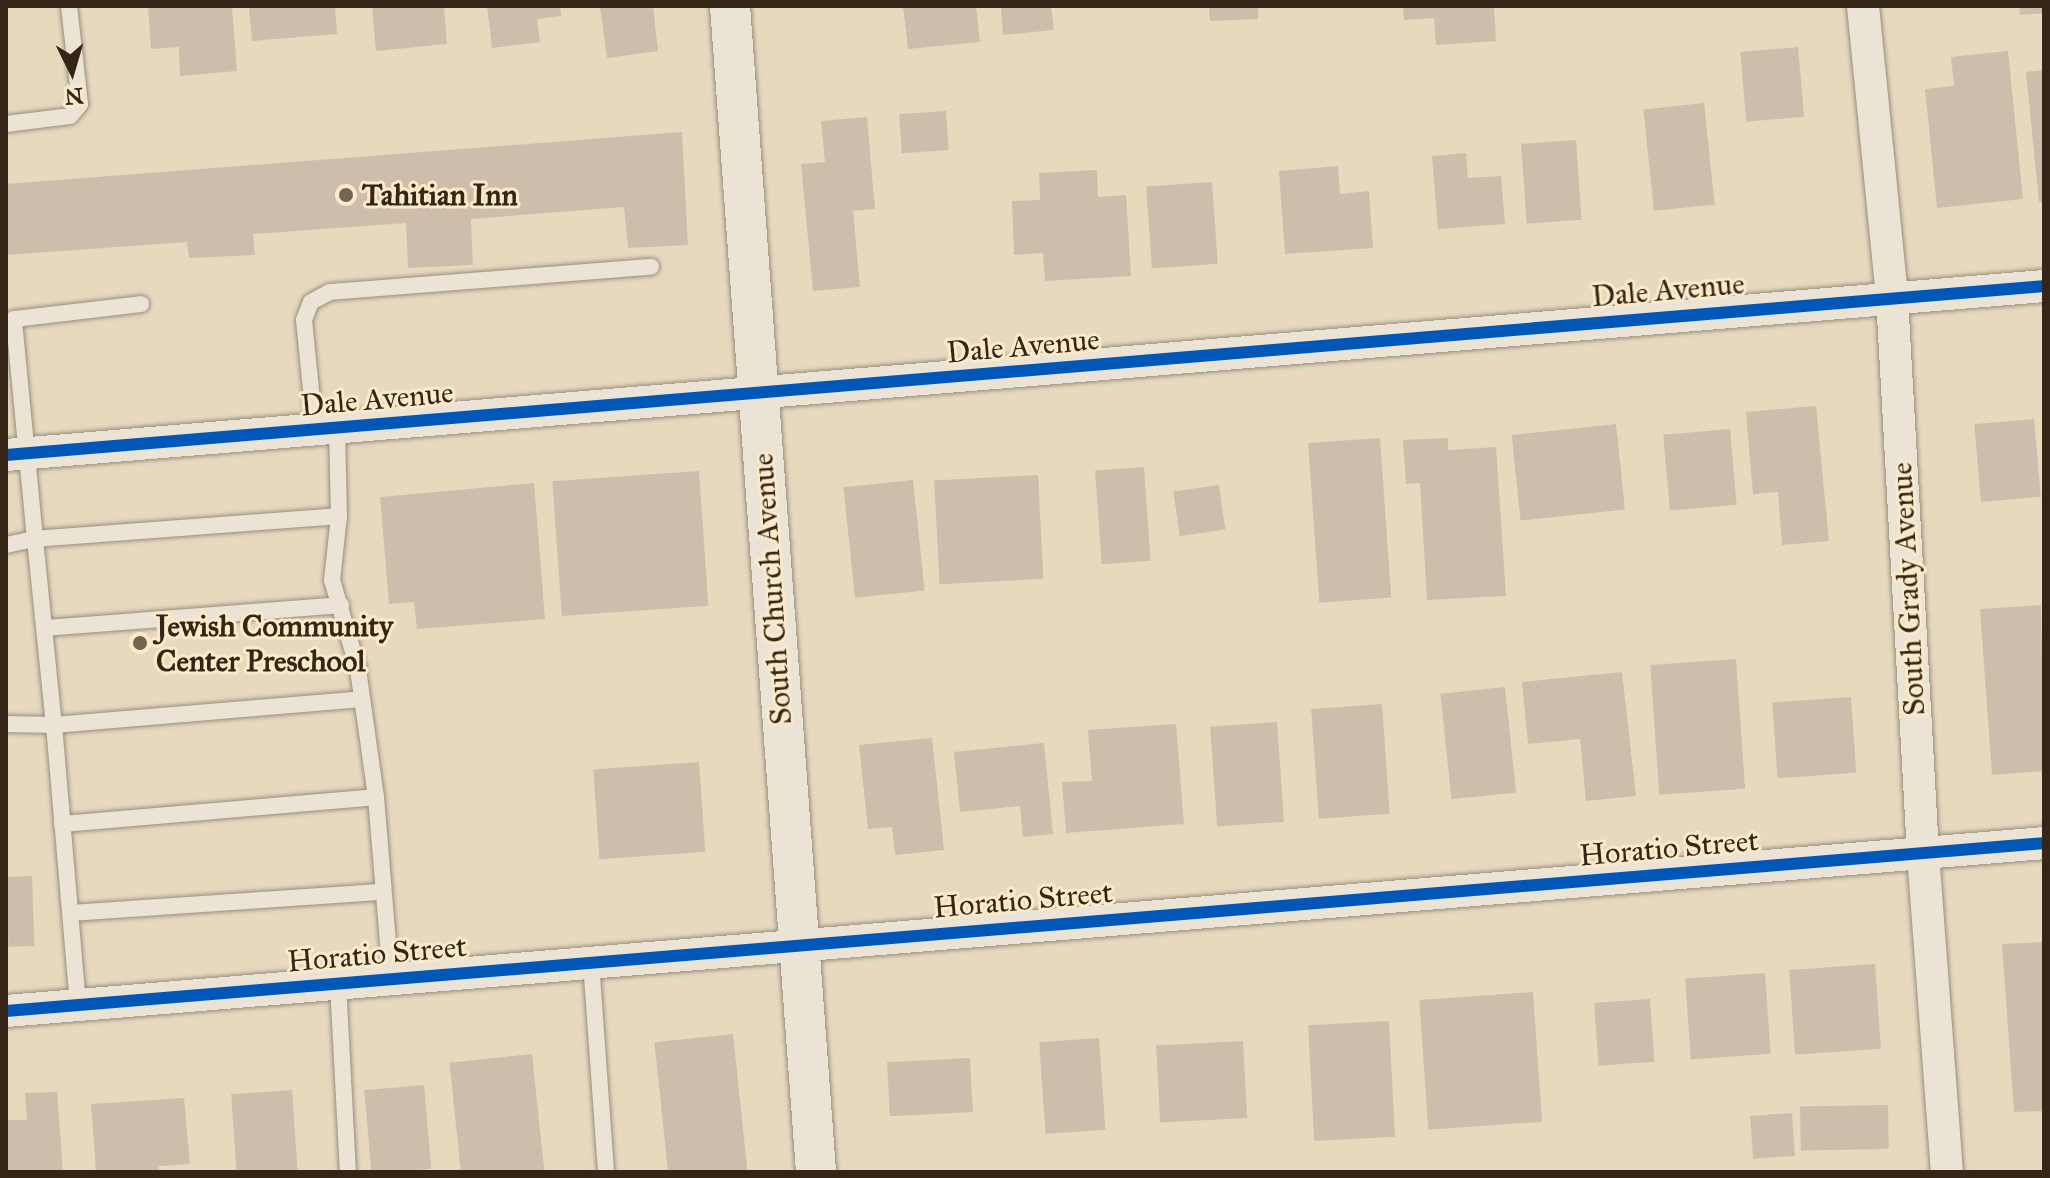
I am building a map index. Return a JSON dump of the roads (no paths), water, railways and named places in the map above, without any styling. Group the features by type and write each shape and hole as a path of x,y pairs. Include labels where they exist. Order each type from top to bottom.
{"street":[{"name":"South Church Avenue","path":"730,6 816,1172"},
{"name":"South Grady Avenue","path":"1863,6 1892,297 1923,854 1947,1172"},
{"name":"Dale Avenue","path":"17,454 2044,286"},
{"name":"Horatio Street","path":"6,1011 2044,843"}],"lane":[{"path":"6,124 70,116 80,104 69,6"},
{"path":"391,979 376,797 362,699 341,605 332,580 339,516 326,429 304,320 311,302 330,292 651,267"},
{"path":"78,1005 45,628 35,539 17,454 14,319 141,304"},
{"path":"6,545 35,539 339,516"},
{"path":"45,628 341,605"},
{"path":"6,724 54,725 362,699"},
{"path":"62,824 376,797"},
{"path":"71,913 382,892"},
{"path":"591,962 606,1172"},
{"path":"338,983 348,1172"}],"place":[{"name":"Tahitian Inn","path":"346,195"},
{"name":"Jewish Community Center Preschool","path":"140,643"}]}
